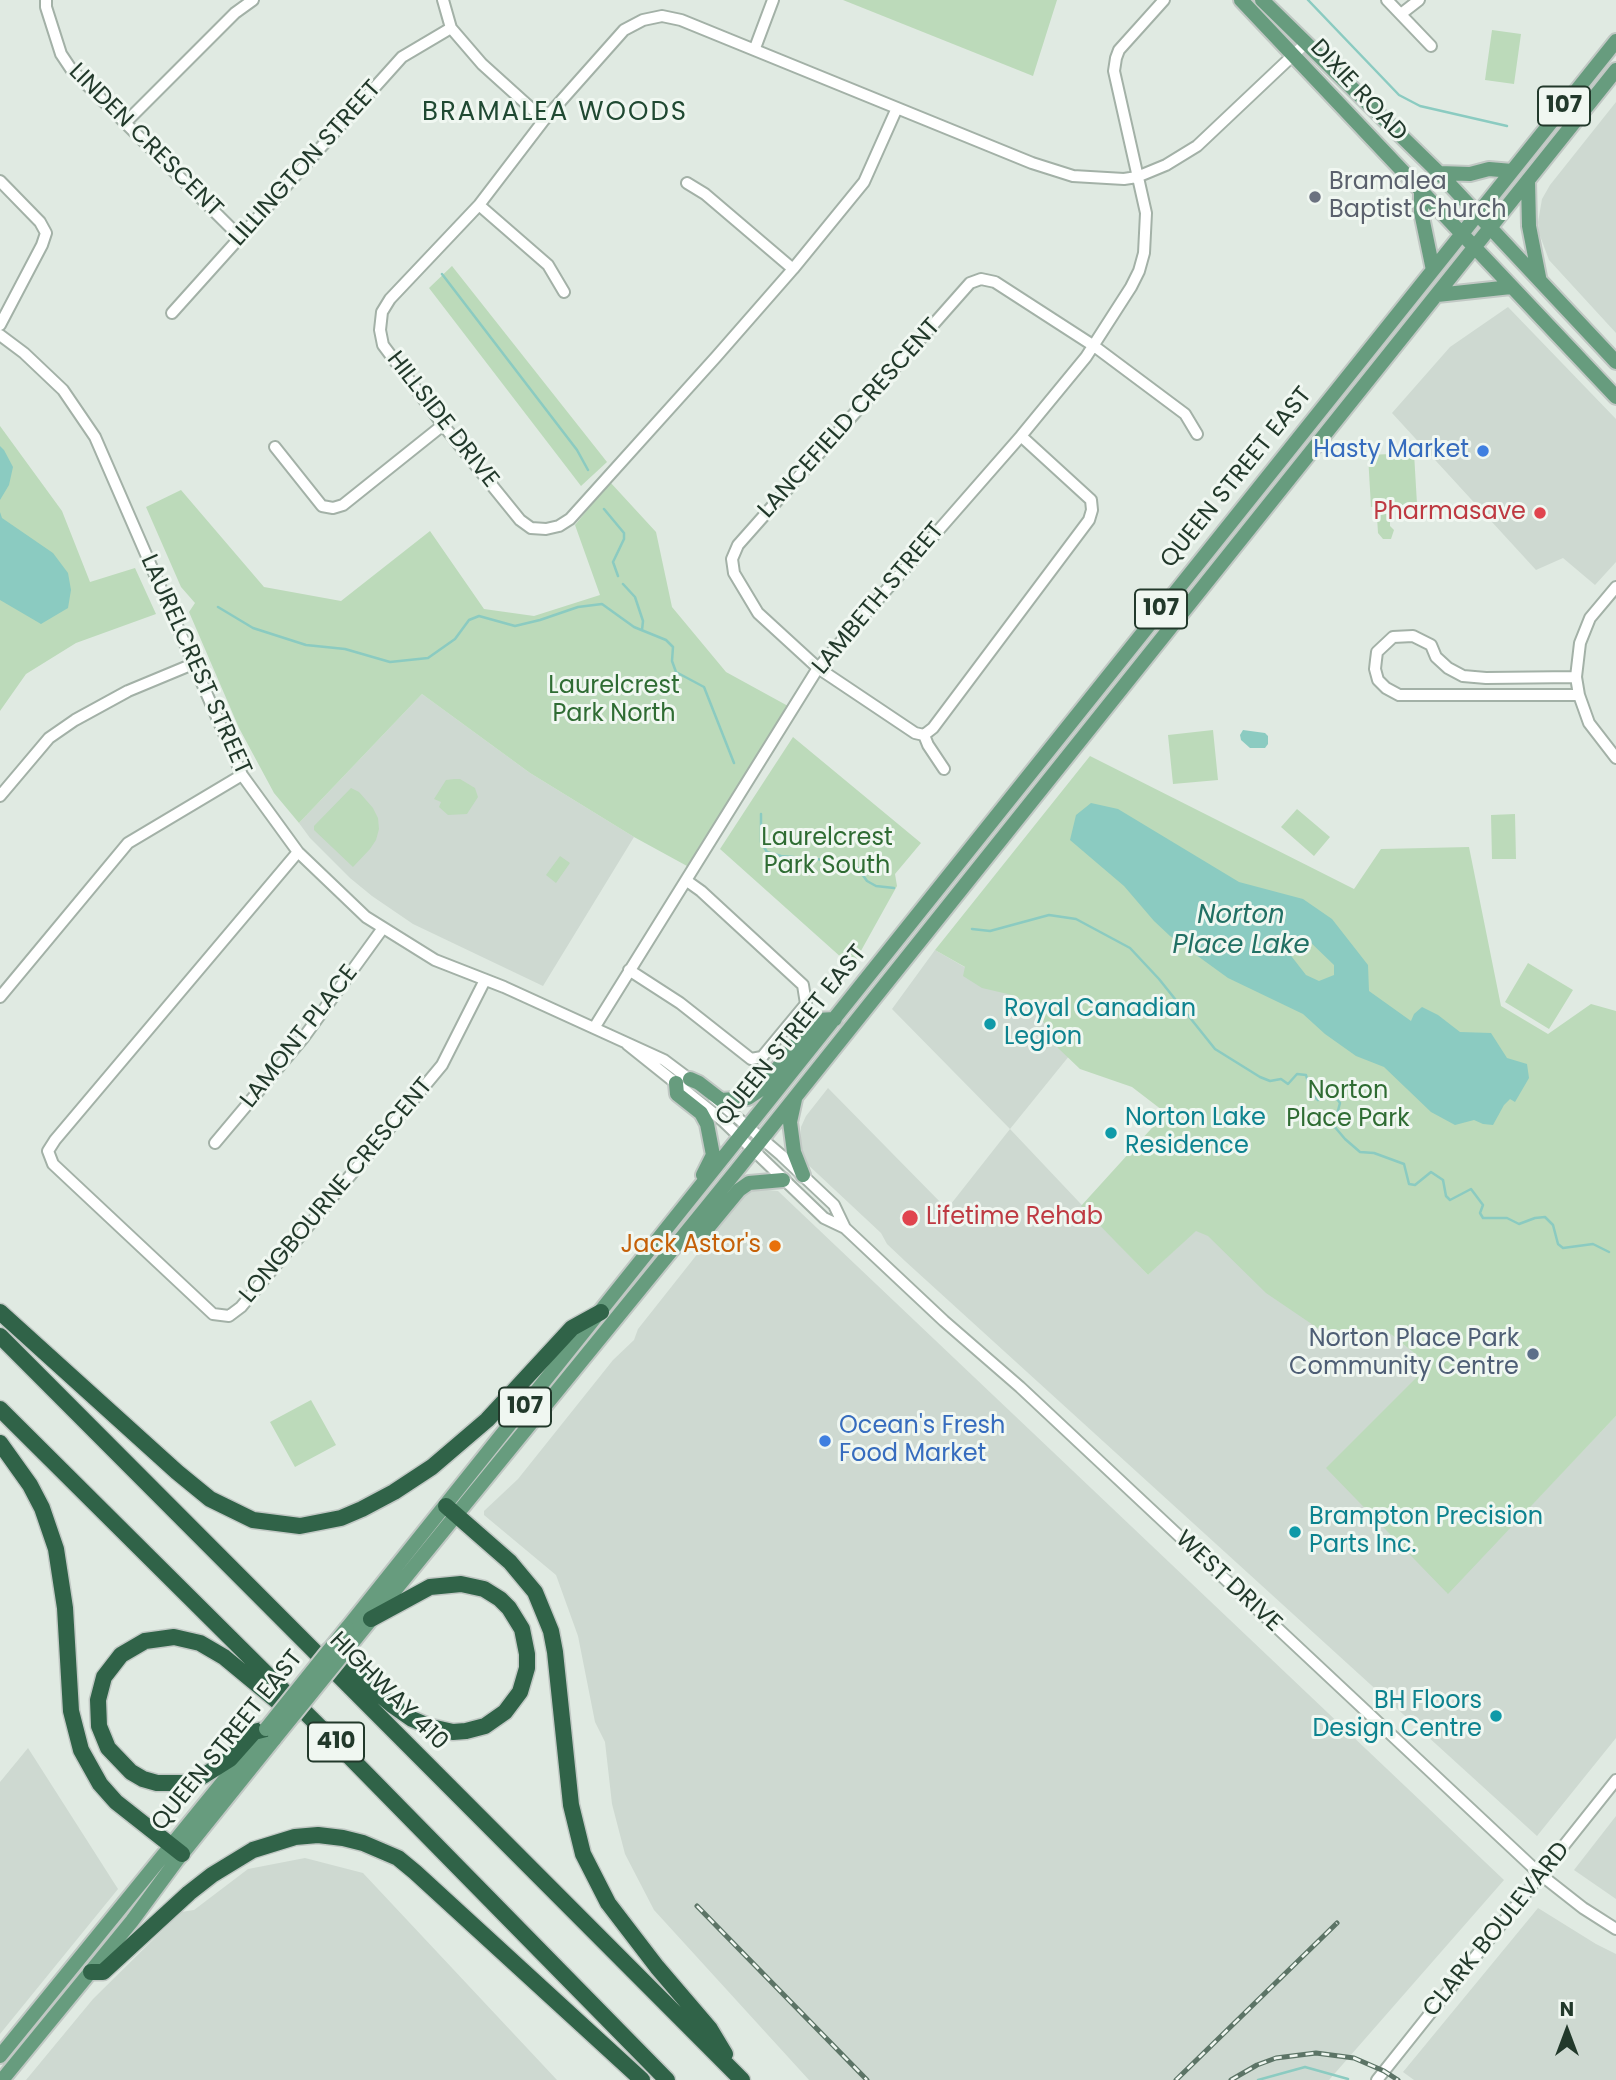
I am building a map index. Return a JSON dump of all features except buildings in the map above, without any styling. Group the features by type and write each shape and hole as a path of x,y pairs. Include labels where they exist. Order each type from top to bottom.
{"highway":[{"path":"0,1312 203,1494 253,1520 300,1526 329,1521 362,1509 432,1468 487,1420 572,1328 601,1312"},
{"name":"HIGHWAY 410","path":"0,1336 741,2079"},
{"name":"410","path":"0,1409 337,1744 667,2080"},
{"path":"0,1443 30,1485 42,1508 57,1549 65,1608 71,1711 81,1750 100,1784 116,1802 177,1850"},
{"path":"451,1510 523,1576 535,1592 544,1612 551,1632 558,1671 571,1805 583,1854 593,1875 624,1924 710,2029 741,2079"},
{"path":"287,1623 306,1632 392,1705 412,1719 431,1727 453,1732 485,1726 505,1712 520,1692 527,1668 522,1629 509,1608 484,1589 461,1584 430,1587 371,1619"},
{"path":"271,1734 254,1732 235,1754 203,1776 185,1783 157,1783 131,1772 108,1748 99,1726 97,1700 104,1677 112,1665 133,1647 159,1637 187,1639 224,1657 307,1727 337,1744"},
{"path":"91,1972 103,1972 189,1893 212,1875 253,1850 295,1837 318,1835 343,1838 390,1855 415,1872 642,2080"}],"main road":[{"name":"DIXIE ROAD","path":"1241,0 1616,397"},
{"name":"DIXIE ROAD","path":"1262,0 1439,173 1616,362"},
{"name":"QUEEN STREET EAST","path":"352,1633 371,1619 601,1312 1616,41"},
{"name":"QUEEN STREET EAST","path":"0,2056 177,1850 451,1510 687,1232 1616,70"},
{"path":"1439,173 1470,174 1489,169 1512,172"},
{"path":"1528,180 1530,236 1539,278"},
{"path":"1422,191 1422,212 1433,270"},
{"path":"1437,295 1511,287"},
{"path":"1146,659 1145,648 1192,586 1185,584 1165,610 1159,612"},
{"path":"694,1195 713,1155 705,1119 677,1094 683,1081 699,1083 721,1100 748,1098 760,1090 816,1020 835,1019"},
{"path":"797,1095 790,1122 794,1152 803,1175"},
{"path":"687,1232 706,1230 746,1184 783,1180"},
{"name":"QUEEN STREET EAST","path":"2,2080 91,1972 177,1850"}],"street":[{"name":"LINDEN CRESCENT","path":"46,0 61,54 71,69 241,238"},
{"path":"126,122 235,13 253,0"},
{"path":"443,0 451,28 482,64 544,120"},
{"path":"755,48 773,0"},
{"name":"LAMBETH STREET","path":"594,1028 817,668 1021,436 1094,346 1131,287 1144,253 1146,213 1114,71 1119,50 1164,0"},
{"path":"1387,0 1431,47"},
{"path":"1401,14 1419,0"},
{"name":"HILLSIDE DRIVE","path":"897,108 864,183 793,269 570,519 559,526 531,528 520,520 383,345 380,330 382,312 390,299 479,205 544,120 624,30 643,20 662,16 681,20 755,48 1032,163 1073,177 1137,177 1166,165 1197,146 1306,43"},
{"name":"LILLINGTON STREET","path":"172,313 402,57 451,28"},
{"path":"0,181 40,222 46,233 0,325"},
{"path":"687,183 705,194 793,269"},
{"path":"479,205 548,265 564,292"},
{"name":"LANCEFIELD CRESCENT","path":"924,734 915,733 817,668 758,612 734,573 732,559 738,545 970,283 981,279 995,282 1094,346 1185,414 1197,434"},
{"name":"LAURELCREST STREET","path":"0,335 24,352 63,390 95,436 242,775 298,852 366,917 435,960 664,1060 683,1081 744,1133"},
{"path":"275,447 322,506 332,508 343,505 443,425"},
{"path":"944,769 924,734 942,717 1089,520 1092,510 1091,500 1021,436"},
{"path":"1616,587 1590,618 1580,643 1576,677 1589,723 1616,758"},
{"path":"1576,677 1464,676 1448,668 1436,657 1431,645 1419,637 1393,637 1377,652 1375,669 1378,680 1399,695 1579,695"},
{"path":"0,796 49,738 75,720 128,691 193,664"},
{"path":"1486,678 1487,695"},
{"path":"0,998 128,844 242,775"},
{"name":"LONGBOURNE CRESCENT","path":"298,852 47,1152 53,1164 213,1314 229,1316 242,1307 442,1065 485,980"},
{"path":"629,970 680,1003 751,1059 762,1057 806,1004 803,985 725,912 684,885"},
{"name":"LAMONT PLACE","path":"215,1143 304,1037 383,928"},
{"name":"WEST DRIVE","path":"744,1133 762,1138 803,1175 834,1205 845,1227 944,1321 1020,1387 1541,1875 1583,1908 1616,1929"},
{"name":"WEST DRIVE","path":"744,1133 752,1151 783,1180 824,1218 845,1227"},
{"name":"CLARK BOULEVARD","path":"1377,2080 1616,1780"}],"shaded area":[{"path":"1616,102 1616,333 1549,260 1538,222 1542,199 1550,185"},
{"path":"1508,307 1616,419 1616,562 1595,585 1563,558 1536,570 1392,413 1450,347"},
{"path":"422,694 530,773 634,837 543,986 413,924 350,878 310,838 299,823"},
{"path":"935,950 1037,1009 1078,1045 1010,1129 892,1009"},
{"path":"828,1088 947,1209 1010,1129 1148,1275 1204,1222 1373,1320 1429,1365 1447,1593 1616,1416 1616,1738 1537,1836 905,1261 887,1244 881,1233 804,1161 800,1143 801,1127 806,1116"},
{"path":"757,1189 778,1191 1504,1880 1329,2080 809,2080 654,1910 625,1854 612,1804 605,1742 595,1722 578,1636 556,1575 484,1515 484,1511 518,1479 613,1360 634,1340 638,1329 744,1195"},
{"path":"28,1748 118,1889 0,2034 0,1782"},
{"path":"1616,1816 1616,1899 1574,1870"},
{"path":"305,1858 363,1873 557,2080 26,2080 93,1999 181,1912 194,1910 248,1869"},
{"path":"1538,1908 1616,1954 1616,2080 1414,2080 1403,2072"}],"green space":[{"path":"843,0 1057,0 1033,76"},
{"path":"1492,30 1521,34 1514,84 1485,80"},
{"path":"452,266 607,462 581,486 429,288"},
{"path":"0,426 62,511 90,582 135,568 156,614 76,643 26,674 0,711"},
{"path":"1414,453 1417,504 1371,507 1368,455"},
{"name":"Laurelcrest Park North","path":"610,482 656,532 672,607 726,672 788,706 687,866 530,773 422,694 299,823 274,793 239,728 189,612 195,603 181,587 146,507 181,490 264,587 341,601 430,531 484,609 534,616 600,595 575,525"},
{"path":"1379,514 1387,514 1390,517 1390,526 1394,530 1391,539 1383,539 1378,533"},
{"path":"1213,730 1218,780 1173,784 1168,735"},
{"name":"Laurelcrest Park South","path":"793,737 921,843 895,874 897,886 852,967 720,849"},
{"name":"Norton Place Park","path":"1090,756 1354,889 1381,849 1469,847 1501,1006 1548,1034 1591,1004 1616,1011 1616,1416 1448,1594 1326,1468 1429,1365 1388,1332 1358,1333 1319,1329 1266,1293 1208,1236 1196,1231 1148,1275 1081,1206 1160,1119 1162,1110 1132,1087 1080,1069 1058,1048 1032,1006 1012,995 982,988 963,976 965,967 935,950"},
{"path":"460,779 475,788 478,797 467,814 448,815 439,807 441,802 434,799 446,780"},
{"path":"351,788 359,792 373,808 379,829 370,849 353,867 314,830 314,826"},
{"path":"1297,809 1330,837 1314,856 1281,827"},
{"path":"1515,814 1516,859 1492,859 1491,815"},
{"path":"560,856 570,863 556,883 546,875"},
{"path":"1528,963 1573,990 1549,1029 1505,1002"},
{"path":"311,1400 336,1445 295,1467 270,1422"}],"water":[{"path":"0,446 13,467 9,485 0,500"},
{"path":"0,512 2,518 53,553 68,573 71,590 68,608 41,624 0,600"},
{"path":"1243,730 1265,733 1268,736 1268,744 1265,748 1250,748 1241,740"},
{"name":"Norton Place Lake","path":"1091,803 1118,809 1239,882 1303,899 1332,919 1368,965 1369,991 1411,1021 1422,1007 1438,1015 1460,1032 1491,1033 1507,1058 1527,1064 1529,1078 1515,1102 1510,1099 1504,1105 1493,1125 1474,1120 1455,1125 1431,1112 1384,1067 1356,1056 1303,1014 1228,978 1170,936 1124,886 1070,840 1076,815","holes":["1297,937 1306,938 1334,965 1334,975 1319,981 1306,975 1285,948"]}],"waterway":[{"path":"1308,0 1399,95 1420,106 1507,126"},
{"path":"442,274 577,450 588,470"},
{"path":"604,509 624,533 624,539 613,562 618,576"},
{"path":"623,584 635,597 643,621 642,630"},
{"path":"218,607 253,628 306,645 345,649 390,662 428,658 455,639 469,620 479,616 515,626 578,607 602,604 634,627 666,640 673,647 672,661 676,672 704,687 734,763"},
{"path":"761,814 761,842 767,852 781,856 837,861 857,867 867,881 876,886 894,888"},
{"path":"972,929 990,931 1049,915 1076,919 1130,948 1159,979 1215,1049 1270,1081 1281,1079 1288,1084 1297,1074 1306,1075 1311,1093 1318,1100 1334,1095 1340,1103 1334,1126 1360,1152 1374,1153 1404,1164 1409,1184 1415,1185 1431,1172 1443,1180 1446,1196 1450,1200 1471,1189 1483,1205 1480,1213 1483,1218 1507,1218 1519,1224 1545,1217 1553,1225 1558,1244 1563,1248 1593,1244 1609,1252"},
{"path":"1258,2080 1305,2067 1348,2079"}],"railway":[{"path":"697,1906 867,2080"},
{"path":"1176,2080 1337,1923"},
{"path":"1231,2080 1276,2058 1316,2053 1354,2058 1398,2080"}],"place":[{"name":"Bramalea Baptist Church","path":"1315,197"},
{"name":"Hasty Market","path":"1483,451"},
{"name":"Pharmasave","path":"1540,513"},
{"name":"Royal Canadian Legion","path":"990,1024"},
{"name":"Norton Lake Residence","path":"1111,1133"},
{"name":"Lifetime Rehab","path":"910,1218"},
{"name":"Jack Astor's","path":"775,1246"},
{"name":"Norton Place Park Community Centre","path":"1533,1354"},
{"name":"Ocean's Fresh Food Market","path":"825,1441"},
{"name":"Brampton Precision Parts Inc.","path":"1295,1532"},
{"name":"BH Floors Design Centre","path":"1496,1716"}],"district":[{"name":"BRAMALEA WOODS","path":"555,113"}]}
